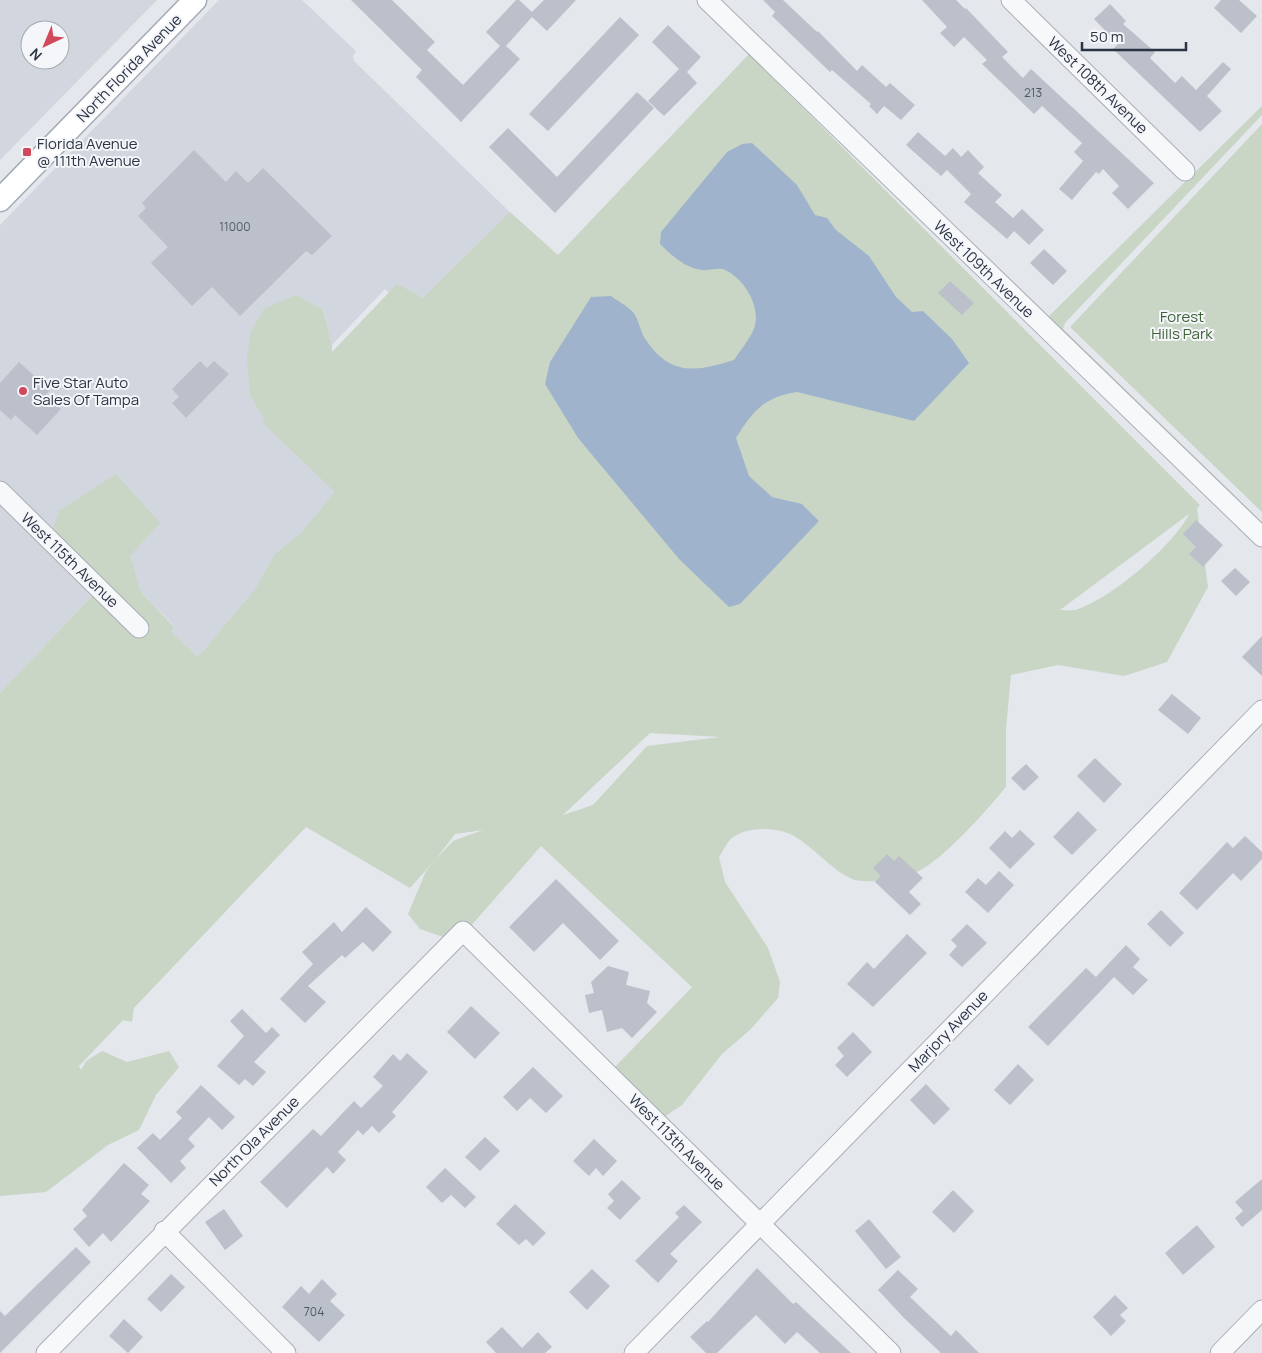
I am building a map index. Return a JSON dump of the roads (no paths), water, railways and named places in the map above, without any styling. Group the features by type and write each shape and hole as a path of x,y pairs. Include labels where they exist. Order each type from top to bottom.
{"main road":[{"name":"North Florida Avenue","path":"0,200 195,0"}],"street":[{"name":"West 109th Avenue","path":"707,0 1262,537"},
{"name":"West 108th Avenue","path":"1012,0 1185,170"},
{"name":"West 115th Avenue","path":"0,491 139,628"},
{"name":"Marjory Avenue","path":"634,1353 1262,710"},
{"name":"West 113th Avenue","path":"463,931 891,1353"},
{"name":"North Ola Avenue","path":"46,1353 164,1231 463,931"},
{"path":"164,1231 286,1353"},
{"path":"1220,1353 1262,1310"}],"water":[{"path":"752,143 797,185 815,215 827,218 836,230 869,256 896,297 912,312 923,311 952,339 969,363 914,421 797,392 776,398 760,407 754,413 736,438 749,476 772,497 802,504 819,521 740,604 729,607 679,559 578,438 545,384 550,362 591,297 611,296 631,310 637,318 644,337 655,352 674,365 685,368 708,367 734,360 751,335 755,322 754,304 745,287 725,270 702,270 684,264 660,244 661,232 727,152 742,144"}],"place":[{"name":"Florida Avenue @ 111th Avenue","path":"27,152"},
{"name":"Five Star Auto Sales Of Tampa","path":"23,391"}],"park label":[{"name":"Forest Hills Park","path":"1182,324"}]}
